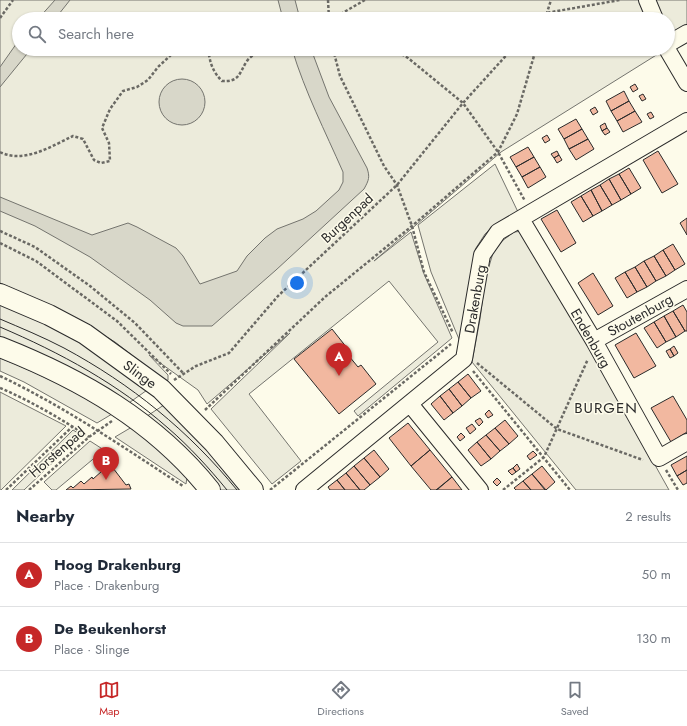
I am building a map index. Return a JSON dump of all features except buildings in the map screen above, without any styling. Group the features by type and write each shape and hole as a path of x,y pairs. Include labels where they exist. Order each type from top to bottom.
{"main road":[{"name":"Slinge","path":"0,294 49,315 85,334 161,389 214,443 253,490"},
{"path":"0,346 79,382 127,412 164,441 199,488"}],"street":[{"path":"647,0 652,12"},
{"path":"675,40 687,33"},
{"path":"671,56 687,83"},
{"name":"Drakenburg","path":"464,359 482,255 498,232 687,121"},
{"name":"Endenburg","path":"526,216 659,458"},
{"name":"Stoutenburg","path":"594,341 687,289"},
{"path":"304,490 464,359"},
{"path":"410,404 480,490"},
{"path":"659,458 687,442"}],"path":[{"path":"0,18 13,0"},
{"path":"328,0 330,12"},
{"path":"344,12 365,0"},
{"path":"546,12 551,0"},
{"path":"552,12 620,0"},
{"path":"0,152 19,155 40,152 72,136 82,139 94,160 101,163 110,162 109,143 102,128 110,109 123,91 136,87 148,80 158,67 170,56"},
{"path":"209,56 215,75 222,81 229,82 237,78 242,72 247,61 252,56"},
{"path":"405,56 463,103 498,152 526,216"},
{"name":"Burgenpad","path":"176,379 196,366 229,353 278,296 397,185 463,103 506,56"},
{"path":"205,410 325,296 412,226 498,152 517,114 534,56"},
{"path":"0,231 35,247 90,286 135,323 184,374"},
{"name":"Slinge","path":"0,243 36,260 117,321 176,379"},
{"path":"270,490 456,340"},
{"path":"503,490 544,457 585,367 594,341"},
{"path":"464,359 570,490"},
{"path":"0,376 81,419 98,431 199,488"},
{"path":"0,388 73,426 89,437"},
{"name":"Horstenpad","path":"6,490 73,426"},
{"name":"Horstenpad","path":"30,490 89,437 98,431"},
{"path":"659,458 678,490"}],"shaded area":[{"path":"0,0 687,0 687,36 675,44 675,12 12,12 12,56 655,56 501,152 374,261 411,232 424,274 452,338 358,416 354,411 438,342 389,281 249,394 301,461 272,484 211,409 290,333 207,404 198,390 149,355 168,375 168,380 161,385 151,370 115,342 70,315 0,283"},
{"path":"55,0 70,0 61,12 44,12"},
{"path":"278,0 295,0 298,12 281,12"},
{"path":"12,50 12,56 25,56 0,87 0,67"},
{"path":"294,56 314,56 329,97 367,168 369,176 368,181 364,189 276,270 212,326 183,326 176,323 150,300 90,257 35,226 0,211 0,197 92,235 128,223 176,248 183,256 200,284 237,271 247,256 265,238 277,229 303,219 316,211 339,190 343,182 343,172 309,96"},
{"path":"182,79 195,83 201,89 205,102 201,115 195,121 182,125 169,121 163,115 159,102 163,89 169,83"},
{"path":"495,164 518,212 499,222 485,234 476,248 461,344 431,272 418,225"},
{"path":"524,231 669,490 576,490 472,362 485,280 493,253 502,241 514,232"},
{"path":"0,300 82,338 150,388 126,405 0,342"},
{"path":"0,358 57,383 112,414 97,423 24,382 0,371"},
{"path":"0,392 66,426 1,490 0,490"},
{"path":"167,403 248,490 216,490 144,418"},
{"path":"137,424 188,471 186,484 115,437"},
{"path":"73,430 83,436 67,449 24,490 12,490"},
{"path":"90,441 104,450 56,490 52,490 44,482"}],"tram line":[{"path":"0,319 64,348 89,362 136,393 158,410 199,448 219,468 237,490"},
{"path":"0,327 67,359 129,397 149,412 184,443 227,490"}],"place":[{"name":"Hoog Drakenburg","path":"339,376"},
{"name":"De Beukenhorst","path":"106,480"}],"district":[{"name":"BURGEN","path":"606,408"}]}
